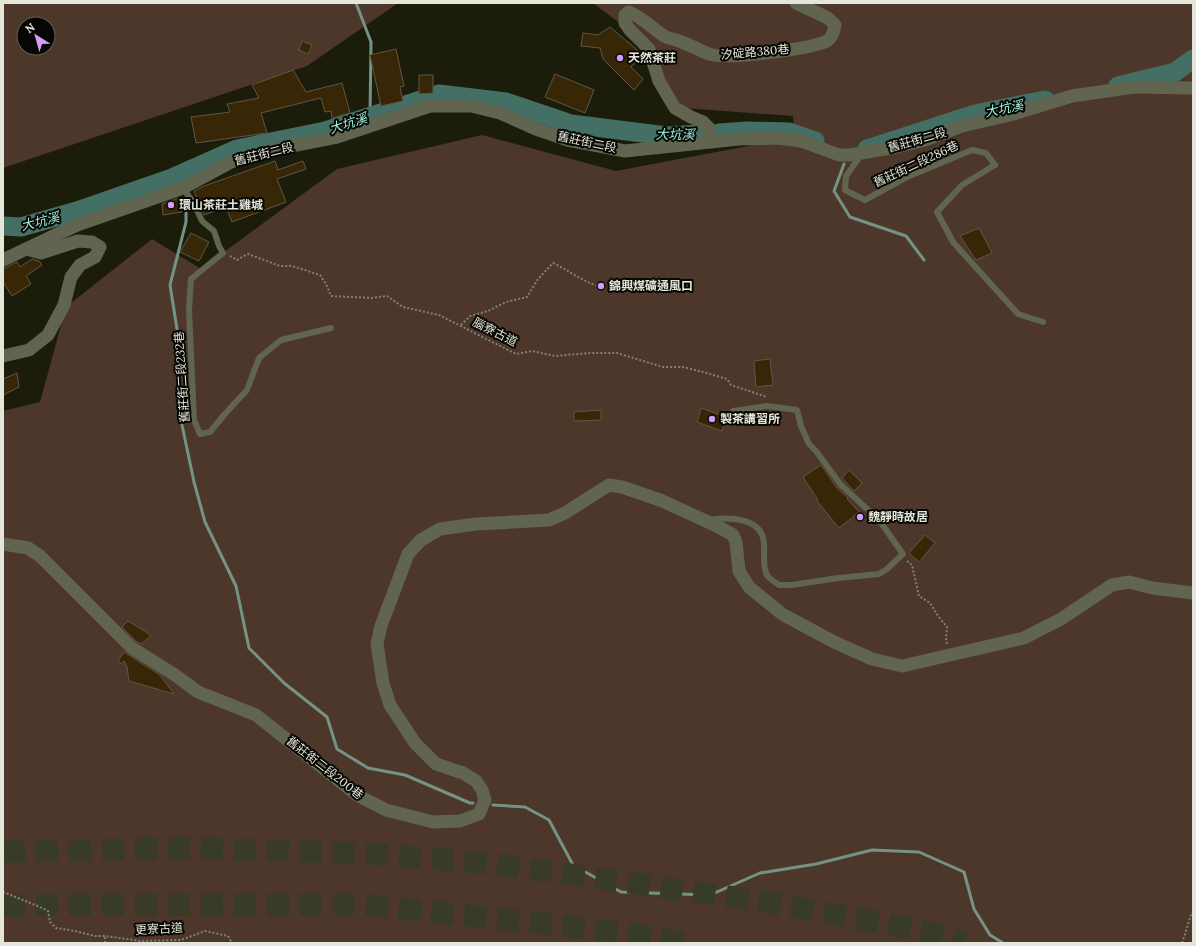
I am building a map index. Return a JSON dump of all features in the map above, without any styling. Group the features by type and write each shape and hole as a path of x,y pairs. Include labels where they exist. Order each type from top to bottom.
{"street":[{"name":"汐碇路380巷","path":"711,142 709,128 703,122 675,108 658,81 649,48 625,23 625,16 629,12 645,20 665,37 682,42 711,55 726,57 814,45 828,41 834,33 835,25 828,18 796,3"},
{"name":"舊莊街二段","path":"3,260 77,225 181,189 231,162 282,148 337,137 430,106 471,106 500,113 536,129 568,140 625,151 739,139 779,138 802,142 839,155 850,155 925,140 962,126 1010,115 1072,96 1134,87 1193,88"},
{"path":"3,356 29,350 48,335 64,305 71,277 80,264 95,257 100,247 92,242 78,241 41,253 26,249"},
{"name":"舊莊街二段200巷","path":"3,544 28,548 40,556 132,648 175,675 198,692 256,715 357,795 386,810 433,822 460,821 479,814 485,800 482,790 476,780 463,773 436,764 415,742 390,705 383,683 376,644 381,626 408,554 421,540 440,529 476,524 549,520 565,513 609,485 622,487 660,500 733,535 736,542 739,571 749,587 782,614 834,642 872,659 902,666 950,654"},
{"path":"950,654 1024,638 1061,619 1112,585 1128,582 1152,588 1193,593"}],"lane":[{"name":"舊莊街二段286巷","path":"862,153 846,176 845,190 865,200 907,177 972,150 986,153 995,165 962,185 937,212 953,242 1018,314 1043,322"},
{"path":"181,189 193,202 202,221 214,231 218,246 223,253"},
{"name":"舊莊街二段232巷","path":"223,253 191,279 189,310 194,420 200,434 210,432 247,390 259,358 281,340 331,328"},
{"path":"704,521 723,518 739,519 752,523 761,533 765,543 764,559 768,576 779,585 792,585 879,574 887,569 903,554 880,520 841,485 816,451 809,444 801,426 797,410 767,406 733,411"}],"path":[{"name":"腦寮古道","path":"223,253 237,260 248,254 280,266 292,266 320,276 326,284 331,296 372,298 387,296 403,307 439,315 516,354 532,351 555,356 590,353 617,353 663,367 683,367 727,379 731,385 769,398"},
{"path":"461,325 470,316 488,311 506,302 527,297 538,279 553,263 569,271 586,283 598,286"},
{"path":"900,556 912,565 919,596 930,603 938,616 948,627 946,640 950,654"},
{"name":"更寮古道","path":"3,892 48,911 50,922 56,928 95,936 141,941 181,940 205,931 228,936 232,943"},
{"path":"1182,943 1193,912"},
{"path":"105,936 105,943"}],"shaded area":[{"path":"3,3 398,3 307,66 3,168"},
{"path":"593,3 1193,3 1193,943 3,943 3,411 40,402 66,307 152,239 201,269 337,169 482,135 616,171 795,137 793,116 683,108 638,37"}],"building":[{"name":"天然茶莊","path":"610,27 642,54 631,67 643,79 634,90 603,59 600,48 581,46 583,33 598,35"},
{"path":"302,41 312,45 308,54 299,50"},
{"path":"396,49 404,86 400,87 403,101 381,106 370,55"},
{"path":"293,70 306,92 342,83 350,113 332,118 331,111 325,112 321,98 261,113 267,133 196,143 191,117 230,112 227,104 259,98 252,85"},
{"path":"555,74 594,90 585,113 545,97"},
{"path":"419,75 433,75 433,93 419,94"},
{"path":"275,161 278,170 303,161 306,169 277,179 286,202 232,222 226,207 204,215 194,191 204,186"},
{"name":"環山茶莊土雞城","path":"179,198 182,212 163,215 162,204"},
{"path":"979,228 992,253 976,260 960,236"},
{"path":"191,233 209,242 199,261 180,252"},
{"path":"32,259 39,261 42,265 26,276 31,284 12,296 3,282 3,269 17,262 20,267"},
{"path":"770,359 773,385 756,387 754,361"},
{"path":"17,373 19,387 3,395 3,379"},
{"name":"製茶講習所","path":"701,408 726,417 722,431 697,422"},
{"path":"601,410 601,420 574,421 574,412"},
{"path":"821,465 837,488 848,498 847,499 859,512 839,528 817,501 818,500 803,477"},
{"path":"849,470 862,483 854,491 842,478"},
{"path":"925,535 935,543 919,562 909,553"},
{"path":"128,621 151,636 141,644 137,642 122,627"},
{"path":"124,652 160,675 174,694 129,681 127,667 124,661 121,664 118,661"}],"waterway":[{"path":"356,3 371,42 370,116"},
{"name":"大坑溪","path":"1118,86 1175,72 1193,59"},
{"name":"大坑溪","path":"3,226 21,227 77,211 172,178 237,149 325,131 439,94 506,102 571,124 667,136 700,134"},
{"name":"大坑溪","path":"867,149 975,114 1045,100"},
{"name":"大坑溪","path":"719,133 747,131 789,132 815,141"},
{"path":"844,164 834,191 850,217 906,236 924,260"},
{"path":"185,198 186,222 170,285 177,329 178,376 182,425 194,482 205,522 236,586 249,648 284,683 327,717 337,749 368,768 405,775 473,803"},
{"path":"493,805 525,807 549,820 573,865 621,892 710,895 760,873 816,864 872,850 919,852 964,872 974,909 990,935 1003,943"}],"tunnel":[{"path":"3,852 181,848 361,853 496,864 761,901 926,931 965,943"},
{"path":"3,906 359,904 621,932 686,943"}],"place":[{"name":"天然茶莊","path":"620,58"},
{"name":"環山茶莊土雞城","path":"171,205"},
{"name":"錦興煤礦通風口","path":"601,286"},
{"name":"製茶講習所","path":"712,419"},
{"name":"魏靜時故居","path":"860,517"}]}
